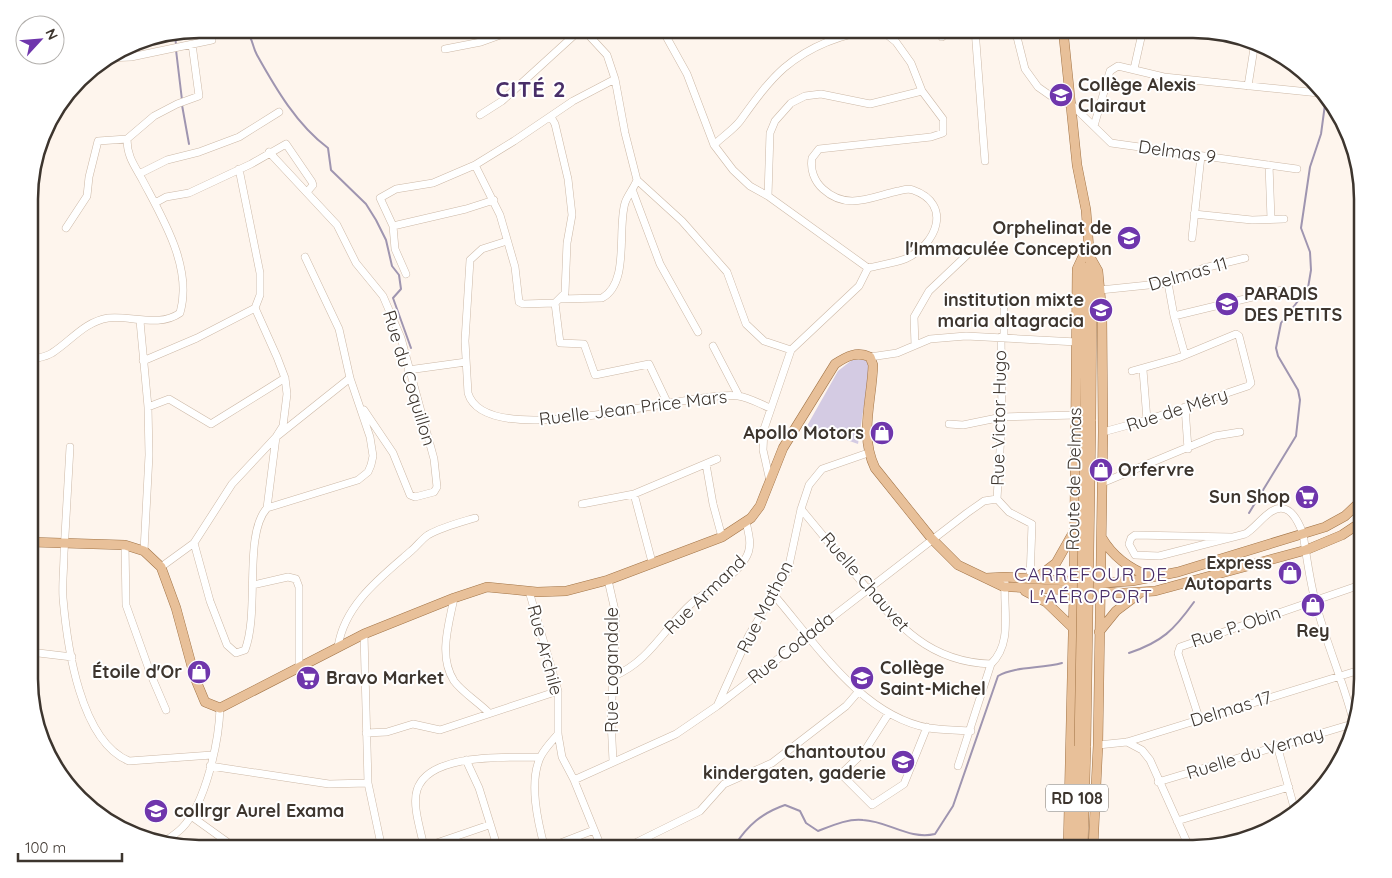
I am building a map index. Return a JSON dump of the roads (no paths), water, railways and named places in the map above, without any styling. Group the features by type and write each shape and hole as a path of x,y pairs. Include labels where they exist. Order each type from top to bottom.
{"main road":[{"name":"Route de Delmas","path":"1064,38 1087,255 1088,420 1082,746 1083,840"},
{"path":"1068,840 1074,592 1072,581 1075,531 1077,269 1087,255 1098,271 1100,290 1103,432 1100,582 1103,593 1099,632 1098,745 1093,840"},
{"path":"38,542 125,545 144,551 162,567 176,608 195,678 206,702 220,708 364,634 454,598 487,587 529,591 566,591 608,580 652,562 722,538 746,522 760,506 783,448 835,364 855,354 862,353 870,357 873,365 866,430 868,453 875,468 932,539 958,565 1046,602 1073,628"},
{"path":"986,578 1005,576 1072,581 1132,581 1178,572 1304,534 1337,521 1354,507"},
{"path":"1011,587 1074,592 1140,592 1192,582 1306,550 1342,535 1354,527"},
{"path":"1032,579 1056,563 1075,531"},
{"path":"1101,536 1116,557 1138,572 1151,577"},
{"path":"1099,632 1116,611 1140,592"},
{"name":"Route de Delmas","path":"1076,840 1082,746"}],"street":[{"path":"445,49 492,38"},
{"path":"480,115 502,101 572,38"},
{"path":"591,38 607,55 615,79 625,134 637,180 682,221 727,272 746,324 764,341 791,350"},
{"path":"667,38 688,74 714,145 733,170 750,186 768,196 868,268 905,259 920,249 932,237 938,222 935,205 926,195 910,189 872,200 844,201 831,196 820,186 813,173 812,158 819,149 931,137 943,133 943,119 922,91 912,63 891,38"},
{"path":"714,145 739,122 749,107 784,68 797,58 835,38"},
{"path":"975,38 986,161"},
{"name":"Delmas 9","path":"1017,38 1026,69 1038,87 1058,101 1072,105 1111,143 1297,169"},
{"path":"1134,68 1140,38"},
{"path":"121,57 212,40"},
{"path":"66,228 87,196 89,176 98,141 127,139 146,122 177,104 199,96 192,44"},
{"path":"1248,86 1253,49"},
{"path":"1094,126 1110,71 1118,66 1134,68 1164,77 1315,93"},
{"path":"406,274 395,249 392,226 380,198 396,189 433,183 475,165 573,101 615,79"},
{"path":"768,196 770,133 775,122 791,103 804,96 821,94 870,104 922,91"},
{"path":"139,174 167,160 199,152 240,137 280,112"},
{"path":"551,117 555,124 568,179 572,215 567,243 565,293 557,301 560,343 584,344 595,375 649,364 668,404"},
{"path":"38,357 51,353 96,321 110,318 140,321 174,317 180,313 181,275 176,253 155,203 127,151 127,139"},
{"path":"155,203 166,197 189,193 285,144 289,145 312,182 313,185 307,192"},
{"name":"Rue du Coquillon","path":"269,152 337,225 356,263 379,289 396,325 434,458 437,487 431,493 415,497 410,495 393,453 361,406"},
{"path":"1192,238 1201,156"},
{"path":"475,165 494,200 514,267 519,302 523,304 602,298 612,289 620,267 625,202 633,192 637,180"},
{"path":"1269,165 1271,219"},
{"path":"143,361 198,338 255,308 260,296 260,273 239,169"},
{"path":"633,192 660,264 698,332"},
{"path":"392,226 466,210 494,200"},
{"path":"1194,214 1252,220 1284,219"},
{"path":"408,370 466,362 470,260 482,249 507,241"},
{"path":"915,345 914,317 930,291 967,255"},
{"path":"267,508 353,482 368,472 373,456 370,437 361,406 350,378 339,329 305,257"},
{"name":"Delmas 11","path":"1100,290 1168,283 1204,268 1246,258"},
{"path":"770,481 763,450 764,429 791,350 859,286 868,268"},
{"path":"1132,371 1143,370 1185,355 1174,316 1168,283"},
{"path":"1174,316 1282,290"},
{"path":"194,543 210,601 227,645 236,653 245,650 250,638 255,536 258,520 267,508 276,437 283,426 287,394 285,378 255,308"},
{"name":"Rue Victor Hugo","path":"997,499 1002,417 1004,310"},
{"path":"140,321 148,407 150,455 144,551"},
{"name":"Rue de Méry","path":"1103,432 1147,420 1250,385 1251,381 1238,335 1185,355"},
{"path":"870,357 897,353 930,339 966,336 1077,342"},
{"path":"713,346 738,396"},
{"name":"Ruelle Jean Price Mars","path":"466,362 470,399 479,409 520,420 574,418 738,396 770,408"},
{"path":"1143,370 1147,420"},
{"path":"148,407 169,399 211,424 285,378"},
{"path":"162,567 194,543 232,484 276,437 350,378"},
{"path":"1185,407 1188,449"},
{"path":"949,424 963,426 1002,417 1076,415"},
{"path":"1102,483 1188,449 1215,436 1240,432"},
{"path":"70,446 63,597 72,657 82,696 95,731 119,757 129,761 212,755"},
{"name":"Rue Mathon","path":"717,706 749,635 788,570 801,509 809,485 822,469 868,453"},
{"path":"582,504 634,494 717,460"},
{"path":"706,464 713,504 722,538"},
{"path":"634,494 652,562"},
{"path":"997,499 1009,512 1032,524 1032,579"},
{"name":"Rue Codada","path":"574,780 676,734 717,706 932,539 984,501 997,499"},
{"name":"Ruelle Chauvet","path":"801,509 903,630 926,646 972,663 991,664"},
{"path":"1231,538 1135,535 1131,538 1129,544 1136,555 1153,557 1231,538 1254,529 1271,511 1277,509 1285,509 1292,514 1304,534 1314,600 1351,713"},
{"path":"338,647 340,636 349,615 362,596 426,536 447,526 475,518"},
{"name":"Rue Armand","path":"614,676 637,664 691,604 733,572 745,560 750,549 746,522"},
{"path":"125,545 126,605 150,675 166,710"},
{"path":"958,766 991,664 1001,653 1004,643 1011,587 1005,576"},
{"path":"253,585 288,577 296,579 299,587 299,666"},
{"name":"Rue Logandale","path":"608,580 616,615 611,720 613,761"},
{"name":"Rue P. Obin","path":"1199,718 1178,653 1180,647 1354,587"},
{"name":"Rue Archile","path":"529,591 558,691 558,734 562,757 574,780 598,840"},
{"path":"773,594 835,669 859,691 888,713 927,728 970,731"},
{"path":"454,598 446,637 447,666 455,681 488,712"},
{"path":"364,634 368,782 380,840"},
{"path":"38,653 72,657"},
{"name":"Delmas 17","path":"1098,745 1127,742 1199,718 1354,672"},
{"path":"366,733 387,732 413,724 440,730 488,712 558,691"},
{"path":"642,840 700,811 724,784 772,763 846,706 859,691"},
{"path":"170,838 182,828 191,816 202,792 210,766 220,708"},
{"path":"888,713 864,752 841,774 872,805 904,784 927,728"},
{"name":"Ruelle du Vernay","path":"1158,782 1348,725"},
{"path":"543,840 535,811 536,780 540,757 558,734"},
{"path":"1127,742 1142,750 1150,760 1158,782 1186,840"},
{"path":"1277,745 1294,805"},
{"path":"421,840 416,806 417,790 433,771 442,766 466,760 540,757"},
{"path":"466,760 479,788 495,840"},
{"path":"210,766 329,784 368,782"},
{"path":"1177,822 1289,787"},
{"path":"191,816 224,840"},
{"path":"445,840 489,825"},
{"path":"568,840 594,830"}],"waterway":[{"path":"251,38 257,55 288,106 306,129 328,148 331,170 366,204 376,220 386,240 392,266 399,275 401,289 393,298 411,348"},
{"path":"176,40 176,45"},
{"path":"176,50 182,100"},
{"path":"182,105 189,144"},
{"path":"1249,513 1296,436 1300,400 1298,390 1278,356 1276,348 1281,323 1308,288 1311,270 1310,252 1301,228 1310,167 1321,134 1325,106"},
{"path":"1129,653 1150,644 1166,634 1194,602"},
{"path":"739,840 756,820 785,805 800,811 806,823 818,831 840,823 858,820 881,823 916,834 935,834 953,806 998,676 1020,669 1062,663"}],"place":[{"name":"Collège Alexis Clairaut","path":"1061,95"},
{"name":"Orphelinat de l'Immaculée Conception","path":"1129,238"},
{"name":"PARADIS DES PETITS","path":"1227,304"},
{"name":"institution mixte maria altagracia","path":"1101,310"},
{"name":"Apollo Motors","path":"882,433"},
{"name":"Orfervre","path":"1101,470"},
{"name":"Sun Shop","path":"1307,497"},
{"name":"Express Autoparts","path":"1290,573"},
{"name":"Rey","path":"1313,605"},
{"name":"Étoile d'Or","path":"199,672"},
{"name":"Bravo Market","path":"308,678"},
{"name":"Collège Saint-Michel","path":"862,678"},
{"name":"Chantoutou kindergaten, gaderie","path":"903,762"},
{"name":"collrgr Aurel Exama","path":"156,811"}],"district":[{"name":"CITÉ 2","path":"531,89"},
{"name":"CARREFOUR DE L'AÉROPORT","path":"1091,585"}]}
